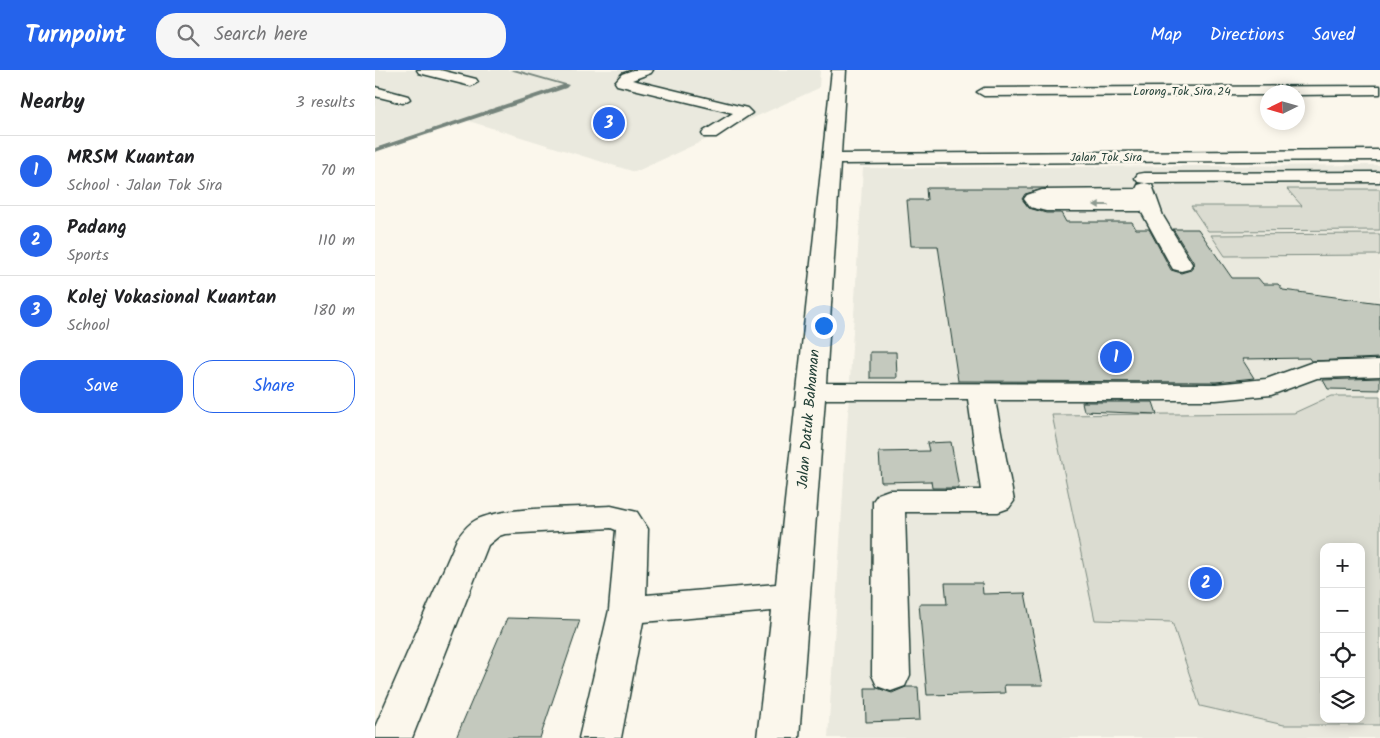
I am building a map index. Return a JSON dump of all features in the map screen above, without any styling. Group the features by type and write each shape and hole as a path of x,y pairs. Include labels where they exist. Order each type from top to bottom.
{"street":[{"path":"424,70 471,82"},
{"path":"646,70 627,77 622,82 745,113 710,134"},
{"name":"Jalan Datuk Bahaman","path":"778,738 812,392 839,70"},
{"path":"1294,75 1313,90"},
{"path":"1132,77 1142,91"},
{"name":"Lorong Tok Sira 24","path":"984,92 1380,90"},
{"path":"375,92 403,99"},
{"name":"Jalan Tok Sira","path":"833,159 1380,155"},
{"path":"1128,157 1181,264"},
{"path":"1146,193 1380,177"},
{"path":"812,392 1248,390 1271,387 1313,370 1380,368"},
{"path":"891,675 889,501 998,501 980,392"},
{"path":"391,738 474,539 487,528 505,523 611,517 626,520 632,529 627,610 600,738"},
{"path":"627,610 792,596"}],"shaded area":[{"path":"375,70 820,70 819,88 635,172 462,119 375,147"},
{"path":"1380,165 1380,738 828,738 863,168"},
{"path":"1287,189 1380,189 1380,230 1208,231 1191,206 1302,206"},
{"path":"1380,234 1380,255 1225,256 1211,235"},
{"path":"1331,396 1380,396 1380,725 1284,725 1200,706 1172,622 1095,620 1052,415 1294,413"}],"building":[{"path":"926,188 1048,188 1025,194 1022,199 1029,208 1046,213 1061,213 1066,222 1132,222 1136,229 1149,229 1171,270 1181,273 1191,270 1194,263 1173,229 1198,229 1232,278 1258,278 1263,284 1278,284 1283,290 1380,303 1380,358 1311,361 1309,358 1242,359 1254,378 1216,382 958,381 938,246 911,246 907,200 927,200"},
{"path":"870,352 896,352 897,378 870,378"},
{"path":"1380,378 1380,390 1328,389 1323,380"},
{"path":"1082,402 1153,402 1157,414 1084,411"},
{"path":"951,442 959,488 932,488 931,481 881,482 879,452 929,451 927,443"},
{"path":"945,583 982,583 983,594 1025,593 1043,685 1004,685 1005,693 927,695 919,604 947,604"},
{"path":"507,618 580,620 540,738 456,738"},
{"path":"906,687 918,687 920,720 866,722 865,688 877,688 892,693"}],"waterway":[{"path":"375,150 567,85 512,70"}],"place":[{"name":"Kolej Vokasional Kuantan","path":"609,123"},
{"name":"MRSM Kuantan","path":"1116,357"},
{"name":"Padang","path":"1206,583"}]}
